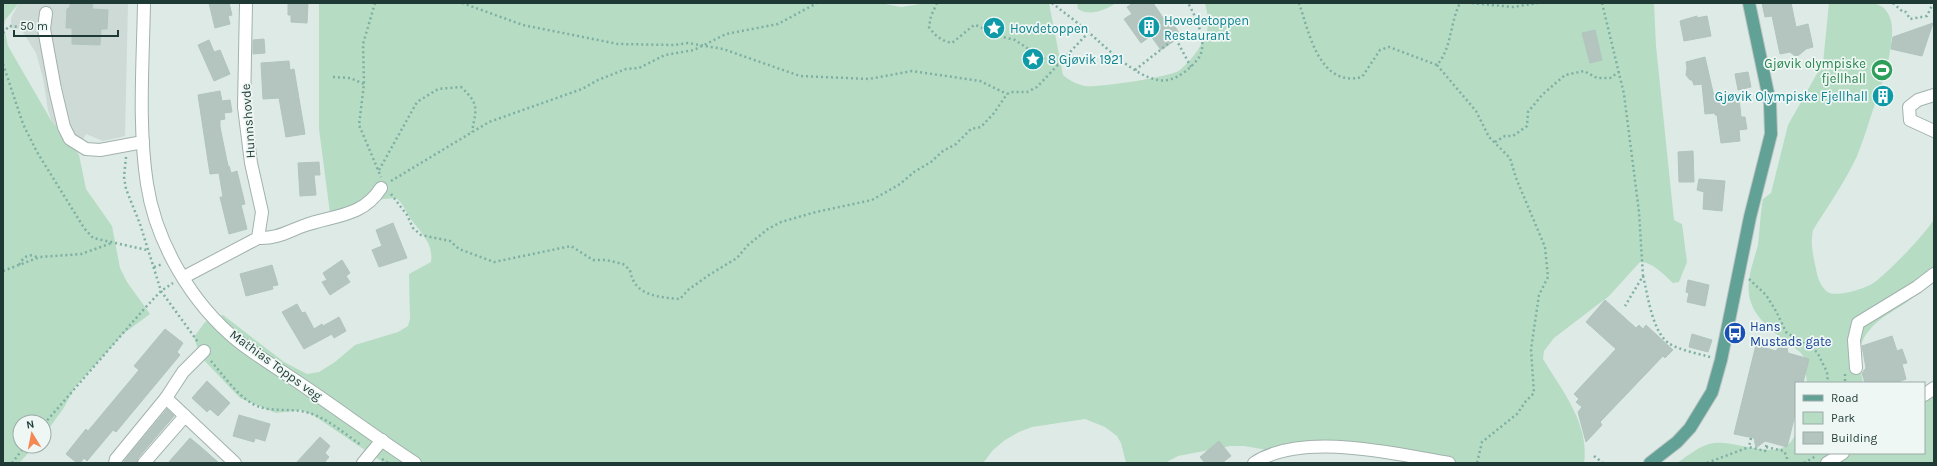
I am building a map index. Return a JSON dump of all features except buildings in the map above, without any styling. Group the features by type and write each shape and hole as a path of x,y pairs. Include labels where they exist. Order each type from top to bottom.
{"main road":[{"path":"1650,463 1678,442 1690,428 1712,392 1721,360 1750,217 1771,134 1770,103 1749,3"}],"street":[{"name":"Mathias Topps veg","path":"144,3 143,142 147,184 152,210 164,238 184,277 210,315 238,341 415,463"},
{"name":"Hunnshovde","path":"246,3 244,107 251,163 262,212 258,238"},
{"path":"46,13 44,29 60,112 64,127 70,139 86,149 100,150 143,142"},
{"path":"1934,95 1918,100 1909,107 1910,120 1934,131"},
{"path":"184,277 258,238 270,239 304,226 349,215 375,198 383,187"},
{"path":"1856,368 1854,340 1858,323 1917,287 1934,274"},
{"path":"115,463 116,459 166,398 183,372 204,351"},
{"path":"1925,394 1934,388"},
{"path":"166,398 235,463"},
{"path":"144,463 185,416"},
{"path":"364,463 382,440"},
{"path":"1254,463 1268,455 1294,449 1325,446 1361,449 1449,463"},
{"path":"1827,463 1843,457"}],"path":[{"path":"376,3 363,44 364,84 359,125 379,171 383,187 390,193 407,215 413,228 421,235 450,242 459,249 494,262 571,246 593,260 606,260 623,264 630,270 632,279 644,293 680,299 698,282 737,258 748,245 768,229 781,222 816,212 872,200 900,184 914,172 931,162 943,151 956,144 971,129 981,127 994,113 1007,94 1011,92 1027,92 1037,88 1088,33"},
{"path":"462,3 523,25 618,44 674,45 688,43 723,50 800,76 869,79 912,71 980,81 1007,94"},
{"path":"383,187 392,180 489,122 582,89 598,80 619,72 640,68 665,55 694,50 726,34 778,24 817,3"},
{"path":"937,3 931,16 929,27 934,34 941,39 952,43 974,25 1003,37 1015,40 1039,56 1058,65"},
{"path":"1052,3 1134,70 1140,74 1159,81 1174,78 1191,67 1199,58 1202,42 1198,21 1188,3"},
{"path":"1299,3 1320,60 1331,72 1353,79 1362,77 1380,50 1389,47 1437,65 1476,111 1489,137 1510,158 1516,178 1545,247 1548,278 1539,295 1531,349 1534,393 1517,414 1482,442 1477,463"},
{"path":"1437,65 1442,60 1453,26 1455,14 1460,3"},
{"path":"1472,3 1513,7 1538,3"},
{"path":"1602,3 1624,94 1640,212 1643,276 1654,320 1663,338 1670,344 1693,352"},
{"path":"1893,3 1903,12 1906,12 1910,19 1928,16 1933,3"},
{"path":"3,33 9,26 44,29"},
{"path":"1134,70 1178,36"},
{"path":"1176,39 1191,67"},
{"path":"3,64 23,124 37,152 84,228 93,238 147,250"},
{"path":"1495,142 1505,136 1513,136 1527,126 1528,112 1542,95 1565,76 1584,72 1597,78 1610,78 1619,72"},
{"path":"333,77 350,78 364,84"},
{"path":"379,171 417,102 438,89 461,87 471,96 477,106 472,132"},
{"path":"3,271 38,258 85,253 113,243"},
{"path":"18,266 22,259 28,256 38,258"},
{"path":"1625,306 1643,276"},
{"path":"52,415 161,291 184,277"},
{"path":"1748,278 1766,295 1786,332 1817,352 1827,372 1828,382"},
{"path":"1748,447 1751,438"},
{"path":"1706,463 1748,447 1765,451 1767,442"},
{"path":"1766,447 1784,451 1787,457 1786,463"},
{"path":"12,463 19,454"},
{"path":"1804,463 1818,454"},
{"path":"1594,456 1603,463"}],"shaded area":[{"path":"19,3 128,3 125,136 103,141 86,134 75,155 59,145 48,110 43,78 36,53 21,29 11,28 11,18"}],"green space":[{"path":"3,3 19,3 5,20 4,27 8,46 52,122 70,140 79,155 86,189 112,226 120,268 127,282 150,314 123,334 75,387 63,409 52,424 52,414 12,414 12,454 27,454 19,463 3,463"},
{"path":"319,3 880,3 901,7 927,3 1049,3 1063,75 1076,83 1085,86 1092,86 1149,79 1174,73 1180,70 1195,54 1206,35 1208,21 1205,3 1654,3 1656,46 1674,220 1682,224 1687,262 1679,282 1673,283 1654,267 1640,262 1609,296 1554,338 1544,351 1543,359 1573,408 1579,422 1585,449 1584,463 1428,463 1319,444 1267,450 1244,446 1230,446 1178,456 1165,463 1126,463 1121,443 1117,436 1105,427 1085,419 1032,427 1019,432 1005,440 993,450 983,463 384,463 313,415 301,410 276,413 240,398 200,356 194,337 205,322 223,315 284,362 307,374 319,372 335,362 355,345 398,332 408,326 410,319 409,274 431,262 431,255 428,243 402,204 396,198 383,199 335,215 330,213 319,129"},
{"path":"1077,3 1116,3 1097,12 1087,12 1078,9"},
{"path":"1829,3 1876,4 1885,9 1890,17 1892,31 1887,67 1859,151 1842,185 1813,230 1813,254 1817,275 1822,286 1826,291 1836,294 1858,290 1875,282 1907,252 1934,219 1934,276 1915,296 1879,321 1867,333 1859,353 1863,382 1807,382 1804,357 1800,352 1772,331 1764,323 1752,304 1749,293 1751,268 1758,245 1763,199 1771,193 1788,125 1823,63"},
{"path":"1934,391 1934,463 1677,463 1699,448 1709,444 1724,443 1772,450 1782,448 1791,442 1795,434 1795,454 1925,454 1925,397"}],"place":[{"name":"Hovedetoppen Restaurant","path":"1149,27"},
{"name":"Hovdetoppen","path":"994,28"},
{"name":"8 Gjøvik 1921","path":"1033,59"},
{"name":"Gjøvik olympiske fjellhall","path":"1882,70"},
{"name":"Gjøvik Olympiske Fjellhall","path":"1883,96"},
{"name":"Hans Mustads gate","path":"1735,333"}]}
